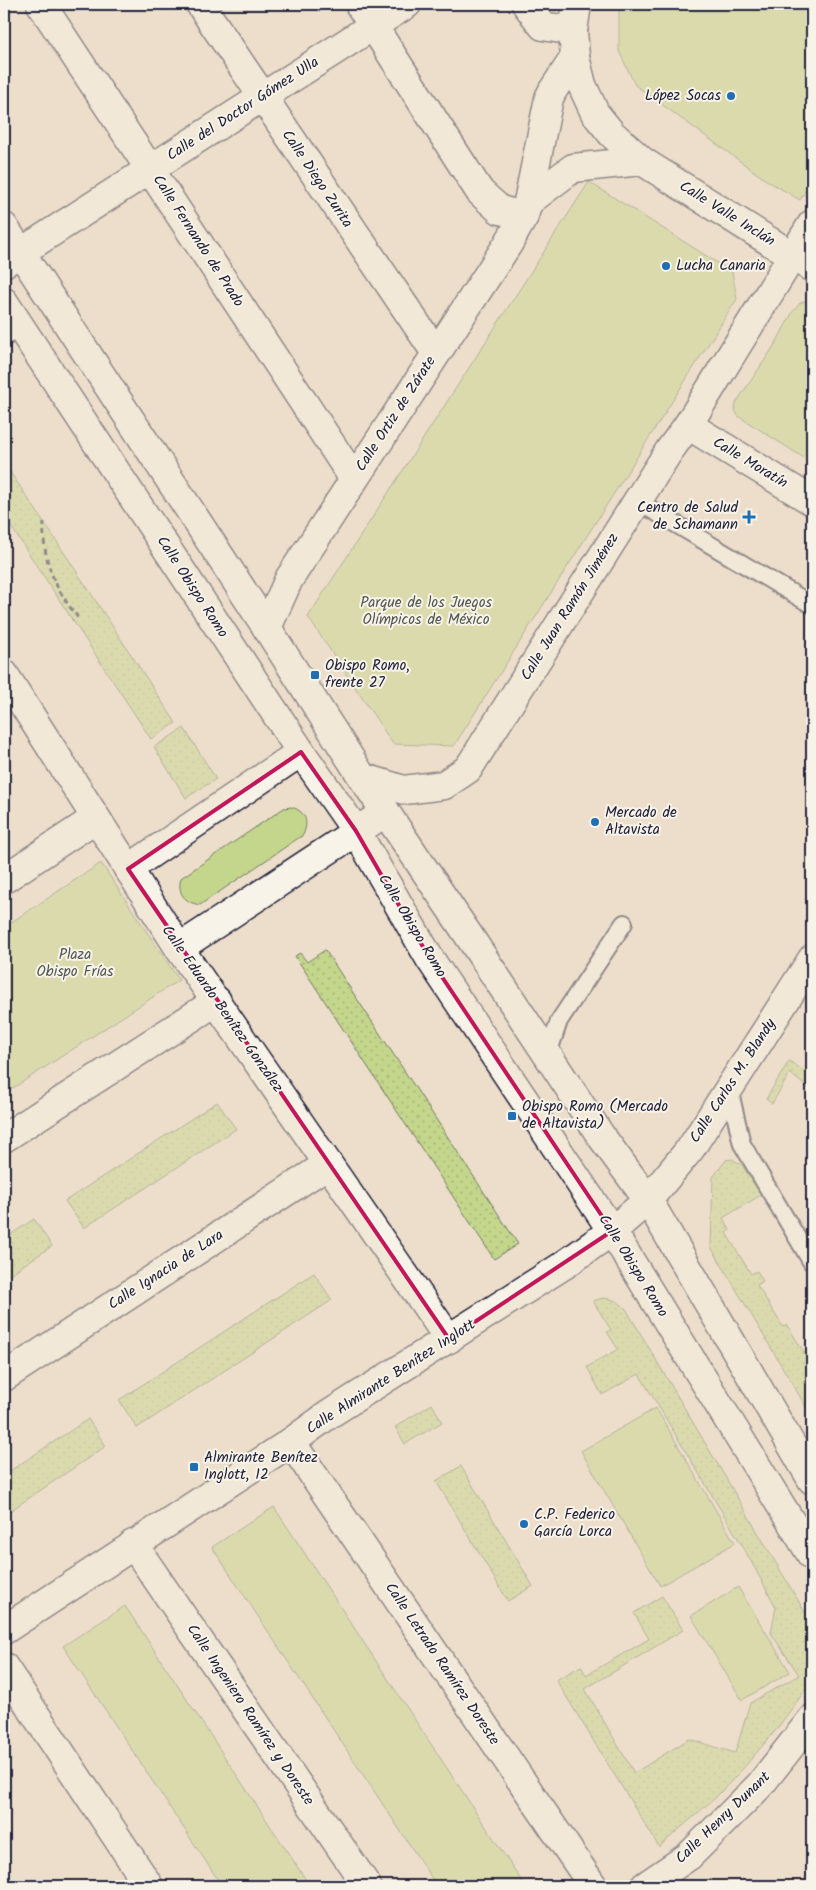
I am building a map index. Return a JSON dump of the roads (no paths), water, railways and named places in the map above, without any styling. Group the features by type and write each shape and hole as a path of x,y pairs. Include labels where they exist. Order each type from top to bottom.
{"street":[{"name":"Calle Fernando de Prado","path":"41,4 354,479"},
{"name":"Calle Diego Zurita","path":"200,4 436,353"},
{"name":"Calle del Doctor Gómez Ulla","path":"12,258 262,97 366,15 407,4"},
{"path":"526,4 543,26 573,31"},
{"path":"578,4 573,31 582,86 595,113 612,134 642,161"},
{"path":"366,15 480,192 500,210 526,209"},
{"name":"Calle Ortiz de Zárate","path":"267,628 289,579 508,244 526,209 549,98 576,57"},
{"name":"Calle Ortiz de Zárate","path":"526,209 573,168 642,161"},
{"name":"Calle Valle Inclán","path":"642,161 802,261"},
{"name":"Calle Juan Ramón Jiménez","path":"362,777 404,790 444,785 468,769 669,451 802,261 812,224"},
{"path":"4,227 12,258 267,628 362,777 601,1136 648,1200 804,1451 812,1480"},
{"name":"Calle Obispo Romo","path":"4,302 12,332 356,831 430,959 612,1231 812,1556"},
{"name":"Calle Moratín","path":"688,426 812,501"},
{"name":"Calle Eduardo Benítez González","path":"4,674 179,948 449,1339"},
{"path":"128,869 301,752"},
{"path":"179,948 386,812"},
{"path":"4,879 96,818"},
{"name":"Calle Carlos M. Blandy","path":"648,1200 691,1148 812,959"},
{"path":"4,1138 217,1001"},
{"name":"Calle Ignacia de Lara","path":"4,1377 328,1164"},
{"name":"Calle Almirante Benítez Inglott","path":"4,1630 291,1442 328,1415 564,1265 612,1231 648,1200"},
{"name":"Calle Letrado Ramírez Doreste","path":"291,1442 593,1886"},
{"name":"Calle Ingeniero Ramírez y Doreste","path":"133,1544 367,1886"},
{"path":"4,1667 149,1886"},
{"name":"Calle Henry Dunant","path":"645,1886 689,1856 760,1785 812,1719"}],"lane":[{"path":"637,501 812,605"},
{"path":"548,1054 559,1021 624,923"},
{"path":"729,1088 749,1143 812,1263"}],"place":[{"name":"López Socas","path":"731,96"},
{"name":"Lucha Canaria","path":"666,266"},
{"name":"Centro de Salud de Schamann","path":"749,517"},
{"name":"Obispo Romo, frente 27","path":"315,675"},
{"name":"Mercado de Altavista","path":"595,822"},
{"name":"Obispo Romo (Mercado de Altavista)","path":"512,1116"},
{"name":"Almirante Benítez Inglott, 12","path":"194,1467"},
{"name":"C.P. Federico García Lorca","path":"524,1524"}],"park label":[{"name":"Parque de los Juegos Olímpicos de México","path":"426,612"},
{"name":"Plaza Obispo Frías","path":"75,964"}]}
